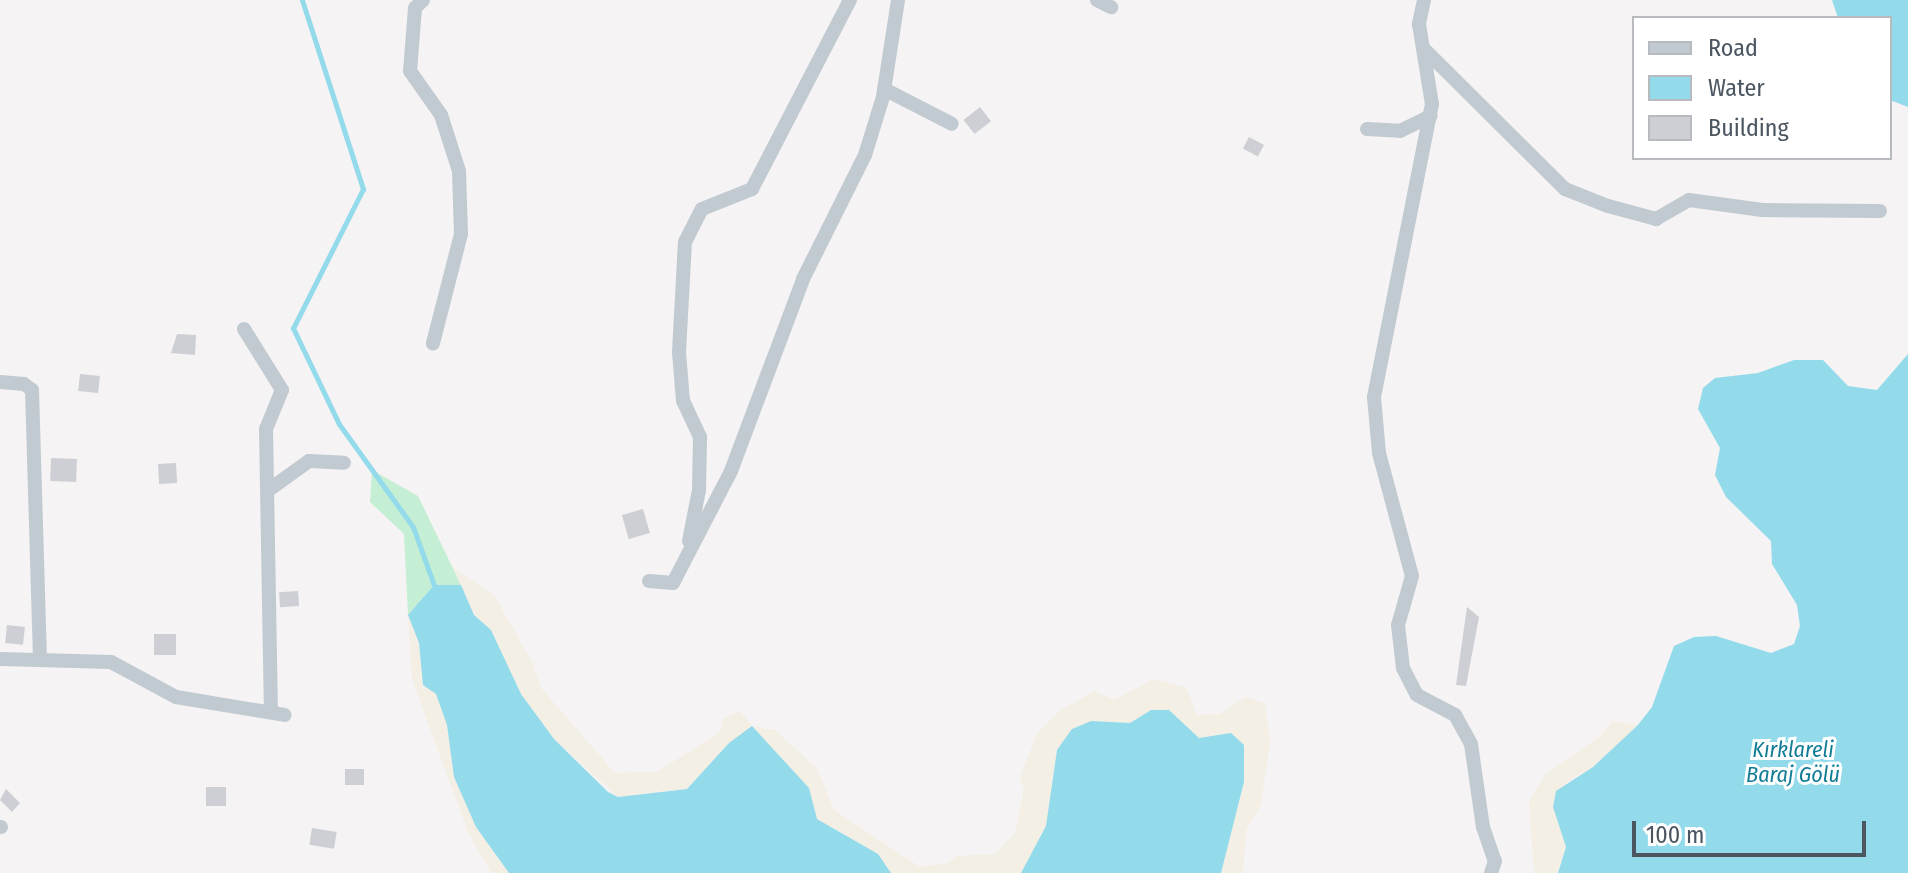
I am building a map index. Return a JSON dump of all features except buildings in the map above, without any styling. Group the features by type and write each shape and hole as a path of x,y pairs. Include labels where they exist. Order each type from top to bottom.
{"street":[{"path":"423,0 415,8 410,71 441,115 459,171 461,234 433,343"},
{"path":"686,559 699,490 700,437 683,401 679,352 685,242 702,209 752,189 850,0"},
{"path":"649,581 673,583 741,445 803,279 865,155 884,89 898,0"},
{"path":"1424,0 1419,24 1431,116 1374,397 1379,453 1412,576 1398,625 1403,668 1417,695 1455,715 1471,744 1483,827 1495,861 1491,873"},
{"path":"1424,49 1565,189 1608,206 1656,219 1689,200 1762,210 1880,211"},
{"path":"884,89 952,124"},
{"path":"1367,129 1400,131 1431,116"},
{"path":"0,659 40,657 111,662 176,697 278,712 266,429 282,390 244,329"},
{"path":"0,382 24,384 32,390 40,657"},
{"path":"270,489 309,461 344,463"}],"green space":[{"path":"372,470 418,496 461,585 434,585 408,615 404,534 370,502"}],"sand":[{"path":"453,568 494,595 532,662 541,688 615,773 657,772 720,732 723,719 740,711 752,726 775,730 817,768 834,810 920,867 947,863 957,856 995,854 1015,833 1024,790 1020,776 1038,732 1062,709 1095,691 1114,700 1154,679 1186,687 1197,715 1220,714 1246,697 1265,703 1270,742 1261,804 1246,831 1243,873 1221,873 1244,782 1231,733 1199,739 1151,710 1130,723 1091,721 1057,750 1046,826 1021,873 891,873 878,854 817,819 809,788 729,743 687,789 618,797 554,739 521,694 491,630 474,615"},
{"path":"408,615 419,643 423,685 436,694 447,725 454,777 509,873 491,873 468,832 412,679"},
{"path":"1613,721 1638,725 1593,767 1568,781 1553,807 1566,847 1558,873 1534,873 1529,802 1545,774 1598,738"}],"water":[{"path":"1832,0 1908,0 1908,107 1892,101 1892,16 1837,16"},
{"name":"Kırklareli Baraj Gölü","path":"1908,354 1908,873 1558,873 1566,847 1553,807 1556,791 1593,767 1638,725 1652,707 1674,646 1694,637 1716,636 1771,653 1794,644 1800,626 1797,605 1772,564 1771,541 1726,497 1715,475 1720,448 1698,409 1703,388 1715,378 1758,373 1794,360 1823,360 1848,386 1877,390"},
{"path":"434,585 461,585 474,615 491,630 521,694 554,739 608,792 618,797 687,789 729,743 752,726 809,788 817,819 878,854 891,873 509,873 476,827 454,777 447,725 436,694 423,685 419,643 408,615"},
{"path":"1151,710 1169,710 1199,738 1231,733 1244,745 1244,782 1221,873 1021,873 1046,826 1057,750 1072,729 1091,721 1130,723"}],"waterway":[{"path":"302,0 363,189 293,328 339,424 413,527 434,585"}]}
